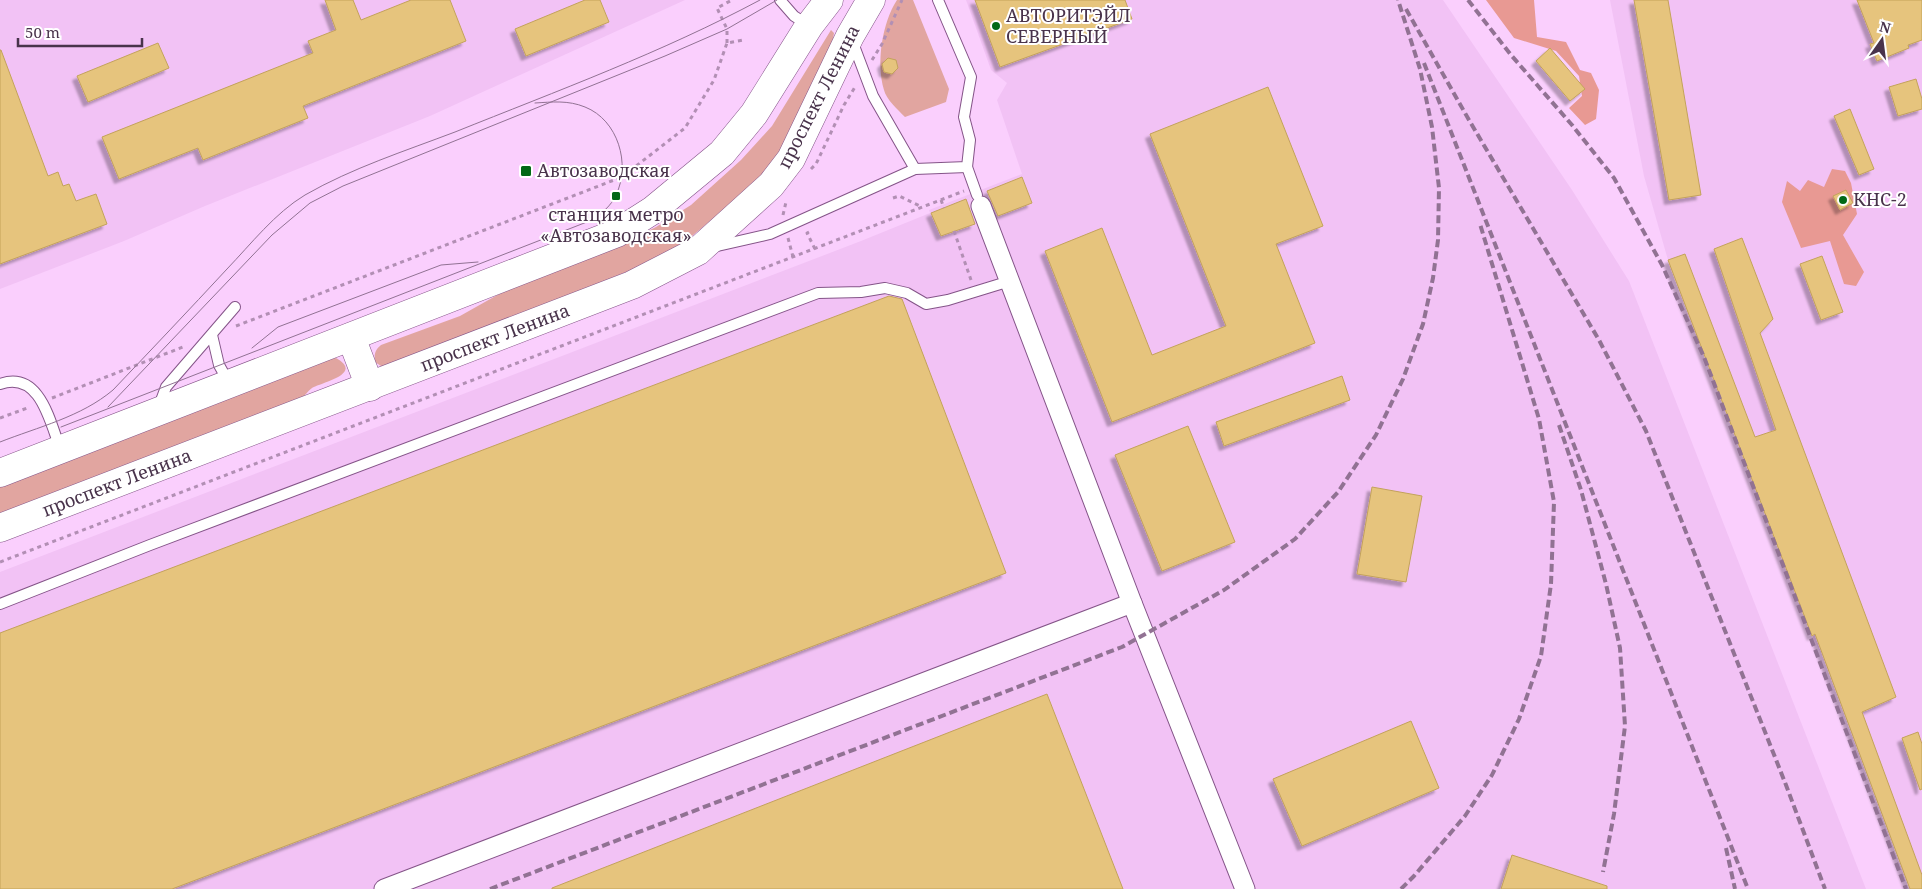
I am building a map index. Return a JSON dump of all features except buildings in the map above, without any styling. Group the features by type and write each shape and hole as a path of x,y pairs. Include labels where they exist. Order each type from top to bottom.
{"main road":[{"name":"проспект Ленина","path":"0,528 632,286 698,251 771,185 791,159 850,36 871,0"},
{"path":"0,472 617,233 653,210 722,153 754,114 819,13 828,11 837,13 847,21 850,36"},
{"path":"351,337 370,387"}],"street":[{"path":"977,196 1132,603 1245,889"},
{"path":"384,889 1132,603"}],"lane":[{"path":"780,0 794,16 819,13"},
{"path":"938,0 971,77 964,117 970,140 967,167 977,196"},
{"path":"850,36 873,96 915,170"},
{"path":"698,251 770,234 915,170 967,167"},
{"path":"0,604 818,293 861,292 885,288 907,293 926,304 1010,281"},
{"path":"157,411 166,387 235,307"},
{"path":"212,335 218,365 230,384"},
{"path":"0,384 5,382 21,383 33,390 43,402 61,449"}],"path":[{"path":"0,418 622,177 685,128 714,80 727,43 727,29 717,8 732,0"},
{"path":"810,171 816,164 844,105 882,44 902,0"},
{"path":"727,43 743,40"},
{"path":"893,198 899,196 923,207"},
{"path":"0,562 940,200 977,196"},
{"path":"788,199 783,217 793,257"},
{"path":"940,200 944,208"},
{"path":"812,231 807,233 814,249"},
{"path":"954,231 975,292"}],"shaded area":[{"path":"0,0 685,0 430,116 205,206 124,241 0,289"},
{"path":"897,0 913,0 949,89 946,102 905,117 885,93 881,68 884,31"},
{"path":"966,0 1443,0 1572,190 1629,281 1866,889 0,889 0,572 861,241 930,213 929,210 1022,174 997,100 1007,83 991,70"},
{"path":"1486,0 1534,0 1537,37 1566,42 1580,70 1591,73 1599,90 1596,119 1585,125 1569,108 1582,96 1579,76 1556,51 1514,38"},
{"path":"1610,0 1922,0 1922,889 1910,889 1823,657 1812,636 1668,260 1644,176"},
{"path":"831,30 834,33 831,51 795,132 768,173 686,241 651,262 394,366 384,368 375,362 375,352 381,345 460,316 508,289 628,241 656,227 691,205 741,160 772,126"},
{"path":"1832,169 1845,171 1851,183 1857,214 1843,235 1864,272 1856,286 1844,284 1830,241 1801,248 1782,202 1787,181 1800,191 1808,180 1824,187"},
{"path":"336,358 344,364 346,369 343,373 331,381 312,388 301,400 0,514 0,484 329,359"}],"tram line":[{"path":"0,442 73,414 101,399 113,390 264,229 294,202 305,195 360,168 648,54 760,0"},
{"path":"108,407 272,235 310,203 343,186 665,56 727,29 777,0"},
{"path":"61,427 592,220 612,203 620,183 621,157 613,132 596,113 585,107 566,102 535,103"},
{"path":"252,348 278,327 441,265 478,262"}],"railway":[{"path":"490,889 1122,647 1224,590 1295,539 1338,492 1376,435 1403,379 1423,324 1433,278 1438,240 1439,188 1432,127 1420,69 1398,0"},
{"path":"1468,0 1511,55 1572,125 1614,178 1662,265 1704,357 1906,889"},
{"path":"1406,9 1599,340 1646,431 1786,785 1825,889"},
{"path":"1424,63 1748,889"},
{"path":"1401,889 1465,816 1492,775 1519,719 1541,656 1551,584 1554,502 1539,419 1480,224"},
{"path":"1559,425 1581,490 1606,584 1620,648 1625,726 1614,814 1603,872"},
{"path":"1726,848 1735,889"}],"place":[{"name":"АВТОРИТЭЙЛ СЕВЕРНЫЙ","path":"996,26"},
{"name":"Автозаводская","path":"526,171"},
{"name":"станция метро «Автозаводская»","path":"616,196"},
{"name":"КНС-2","path":"1843,200"}]}
